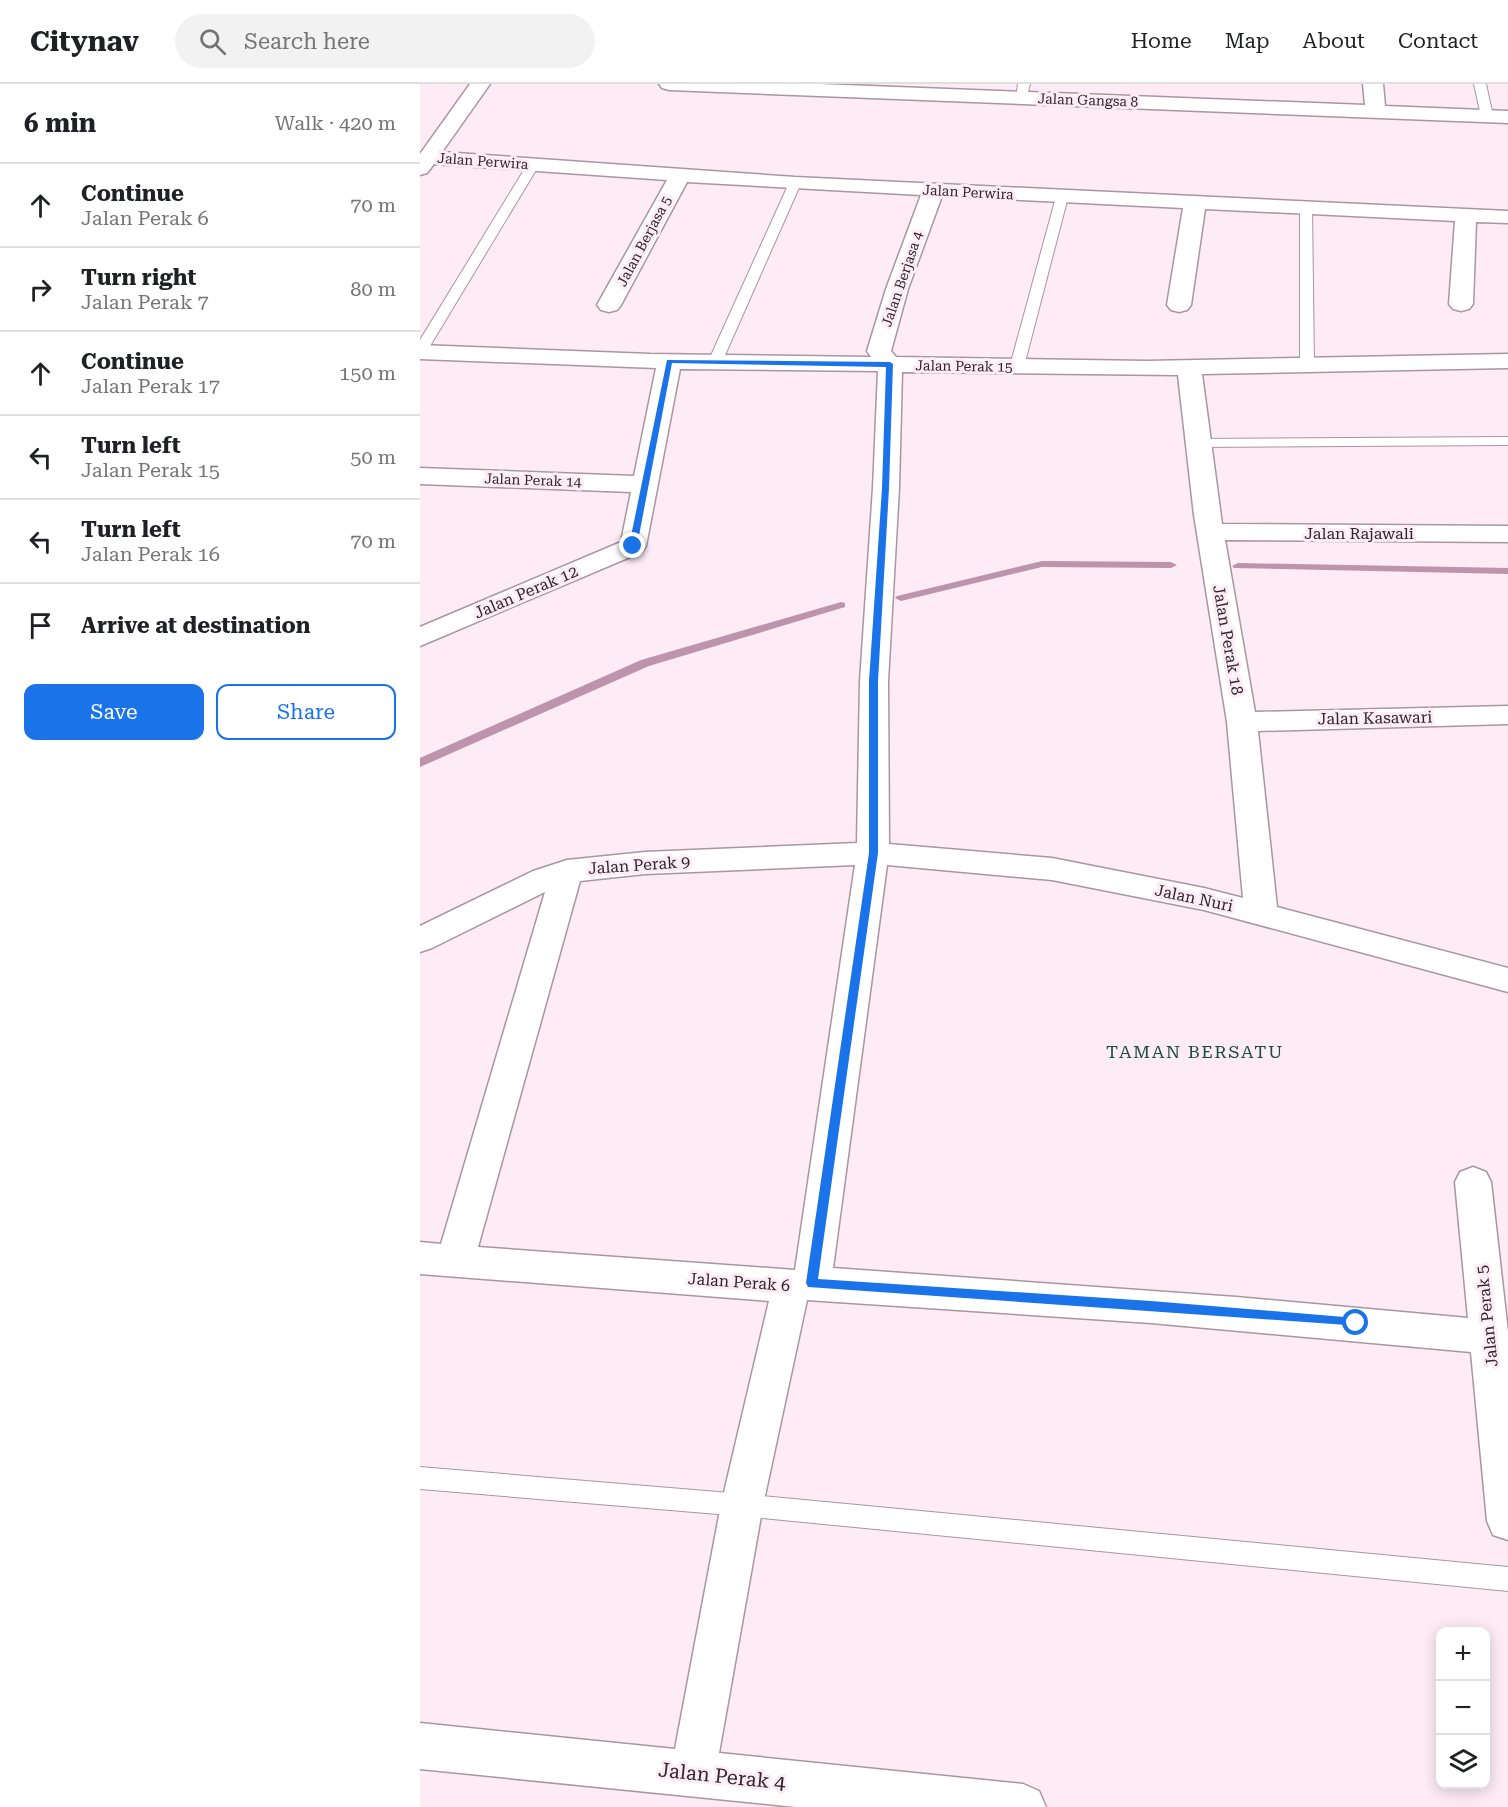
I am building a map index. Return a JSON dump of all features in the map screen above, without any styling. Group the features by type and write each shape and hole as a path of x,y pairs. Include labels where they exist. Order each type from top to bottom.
{"street":[{"path":"424,163 439,128 480,84"},
{"name":"Jalan Gangsa 8","path":"669,84 1143,93 1376,111 1508,117"},
{"path":"1373,84 1376,111"},
{"name":"Jalan Perwira","path":"424,163 533,165 678,177 1508,217"},
{"name":"Jalan Berjasa 5","path":"609,305 678,177"},
{"name":"Jalan Berjasa 4","path":"890,364 879,351 881,339 933,190"},
{"path":"1179,305 1195,203"},
{"path":"1461,304 1466,215"},
{"name":"Jalan Perak 15","path":"420,351 669,361 1017,366 1189,367 1508,361"},
{"path":"645,482 669,361"},
{"path":"693,1773 742,1505 802,1285 873,853 874,681 886,488 890,364"},
{"name":"Jalan Perak 18","path":"1189,367 1210,532 1242,722 1261,913"},
{"name":"Jalan Perak 14","path":"420,476 633,484 645,482"},
{"name":"Jalan Perak 12","path":"425,633 633,546 645,482"},
{"name":"Jalan Rajawali","path":"1210,532 1508,534"},
{"name":"Jalan Kasawari","path":"1242,722 1508,715"},
{"name":"Jalan Perak 9","path":"420,940 544,879 567,871 635,864 873,853"},
{"name":"Jalan Nuri","path":"873,853 1052,869 1204,899 1508,980"},
{"path":"437,1259 567,871"},
{"name":"Jalan Perak 5","path":"1473,1182 1508,1521"},
{"name":"Jalan Perak 6","path":"437,1259 802,1285 1151,1305 1489,1337"},
{"name":"Jalan Perak 4","path":"420,1746 693,1773 947,1803 1023,1807"}],"lane":[{"path":"1480,84 1487,116"},
{"path":"420,351 533,165"},
{"path":"715,362 795,183"},
{"path":"1017,366 1062,196"},
{"path":"1306,208 1307,365"},
{"path":"1198,443 1508,441"},
{"path":"420,1478 742,1505 1508,1579"}],"waterway":[{"path":"901,598 1042,564 1171,565"},
{"path":"1238,566 1508,571"},
{"path":"420,763 645,663 841,605"}],"district":[{"name":"TAMAN BERSATU","path":"1195,1051"}],"route":[{"path":"633,546 669,361 890,364 886,488 874,681 873,853 812,1283 1151,1305 1356,1323"}]}
